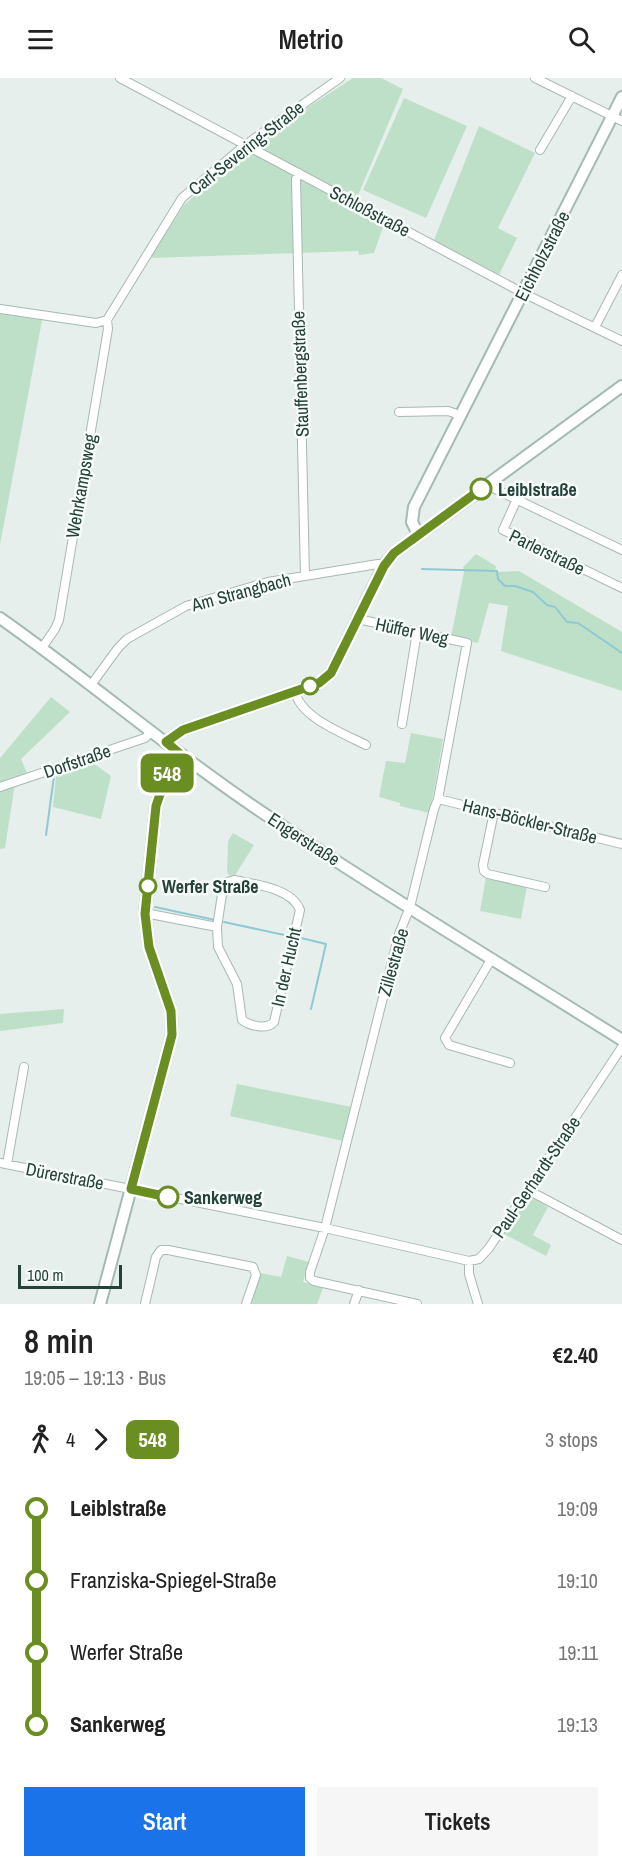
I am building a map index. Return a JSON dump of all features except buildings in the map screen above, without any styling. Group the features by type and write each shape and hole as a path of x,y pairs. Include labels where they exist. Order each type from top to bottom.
{"street":[{"name":"Schloßstraße","path":"120,78 523,293 622,340"},
{"name":"Carl-Severing-Straße","path":"107,320 182,198 244,146 340,78"},
{"path":"535,78 617,118"},
{"path":"540,150 572,96"},
{"name":"Eichholzstraße","path":"418,534 412,522 414,507 523,293 617,118 622,97"},
{"name":"Stauffenbergstraße","path":"298,173 296,179 297,255 305,576"},
{"path":"595,327 622,275"},
{"path":"0,309 96,323 107,320"},
{"name":"Wehrkampsweg","path":"42,648 59,620 108,329 107,320"},
{"path":"166,742 183,730 327,678 384,566 394,553 622,386"},
{"path":"399,412 448,411 460,415"},
{"path":"490,483 495,489 622,550"},
{"name":"Parlerstraße","path":"517,499 503,530 622,588"},
{"name":"Am Strangbach","path":"91,685 127,639 186,606 268,582 378,564 384,566"},
{"name":"Engerstraße","path":"0,618 179,753 269,817 622,1040"},
{"name":"Hüffer Weg","path":"357,620 467,643"},
{"path":"402,724 417,632"},
{"name":"Zillestraße","path":"359,1290 314,1281 310,1278 310,1272 325,1228 399,934 410,907 438,799 467,643"},
{"path":"295,690 296,696 312,717 366,746"},
{"name":"Dorfstraße","path":"0,787 145,738 152,731"},
{"path":"100,1304 172,1035 171,1011 149,947 145,914 156,806 168,771 179,753"},
{"name":"Hans-Böckler-Straße","path":"438,799 622,844"},
{"path":"494,812 483,866 484,871 488,874 545,887"},
{"name":"In der Hucht","path":"234,880 274,888 298,904 300,909 274,1022 271,1025 265,1027 242,1020 237,984 218,947 217,927 223,888 227,882 234,880"},
{"path":"145,914 217,927"},
{"path":"492,958 445,1038 449,1045 510,1063"},
{"name":"Paul-Gerhardt-Straße","path":"469,1261 479,1259 489,1248 622,1047"},
{"path":"4,1164 24,1067"},
{"name":"Dürerstraße","path":"4,1164 131,1189"},
{"path":"131,1189 325,1228 469,1261 469,1274 478,1304"},
{"path":"528,1190 622,1240"},
{"path":"145,1304 156,1257 161,1250 253,1267 256,1275 246,1304"},
{"path":"354,1304 359,1290 417,1304"}],"green space":[{"path":"353,78 381,78 403,89 353,207 384,224 374,253 359,255 358,251 150,258 184,205 255,142"},
{"path":"404,98 467,126 426,218 363,190"},
{"path":"479,126 535,153 498,228 517,238 498,277 434,240"},
{"path":"0,308 43,315 0,545"},
{"path":"476,554 496,566 495,572 519,571 622,632 622,691 501,651 508,606 489,603 478,643 451,637 464,572 463,567"},
{"path":"51,697 70,712 21,759 27,773 0,782 0,758"},
{"path":"411,733 443,739 430,813 400,806 400,803 379,797 386,761 405,763"},
{"path":"93,763 111,776 101,819 53,807 56,776"},
{"path":"15,784 5,848 0,849 0,789"},
{"path":"233,833 254,845 234,877 227,872 228,841"},
{"path":"486,878 527,886 521,919 480,911"},
{"path":"64,1009 63,1023 0,1031 0,1014"},
{"path":"237,1084 352,1107 343,1141 230,1116"},
{"path":"530,1196 548,1207 533,1235 551,1245 546,1256 504,1234"},
{"path":"287,1256 309,1262 303,1282 323,1288 317,1304 249,1304 260,1273 281,1277"}],"waterway":[{"path":"422,569 497,571 498,579 505,586 515,586 533,592 547,605 555,607 567,622 578,623 622,653"},
{"path":"46,835 54,776"},
{"path":"154,883 156,863"},
{"path":"152,907 153,889"},
{"path":"155,907 215,920"},
{"path":"224,922 289,936"},
{"path":"297,937 326,944 311,1009"}],"bus line":[{"name":"548","path":"168,1197 131,1189 172,1035 173,1023 149,947 145,914 156,806 160,789 179,753 166,742 183,730 319,683 327,678 384,566 394,553 481,489"}],"place":[{"name":"Leiblstraße","path":"481,489"},
{"name":"Werfer Straße","path":"148,886"},
{"name":"Sankerweg","path":"168,1197"}]}
